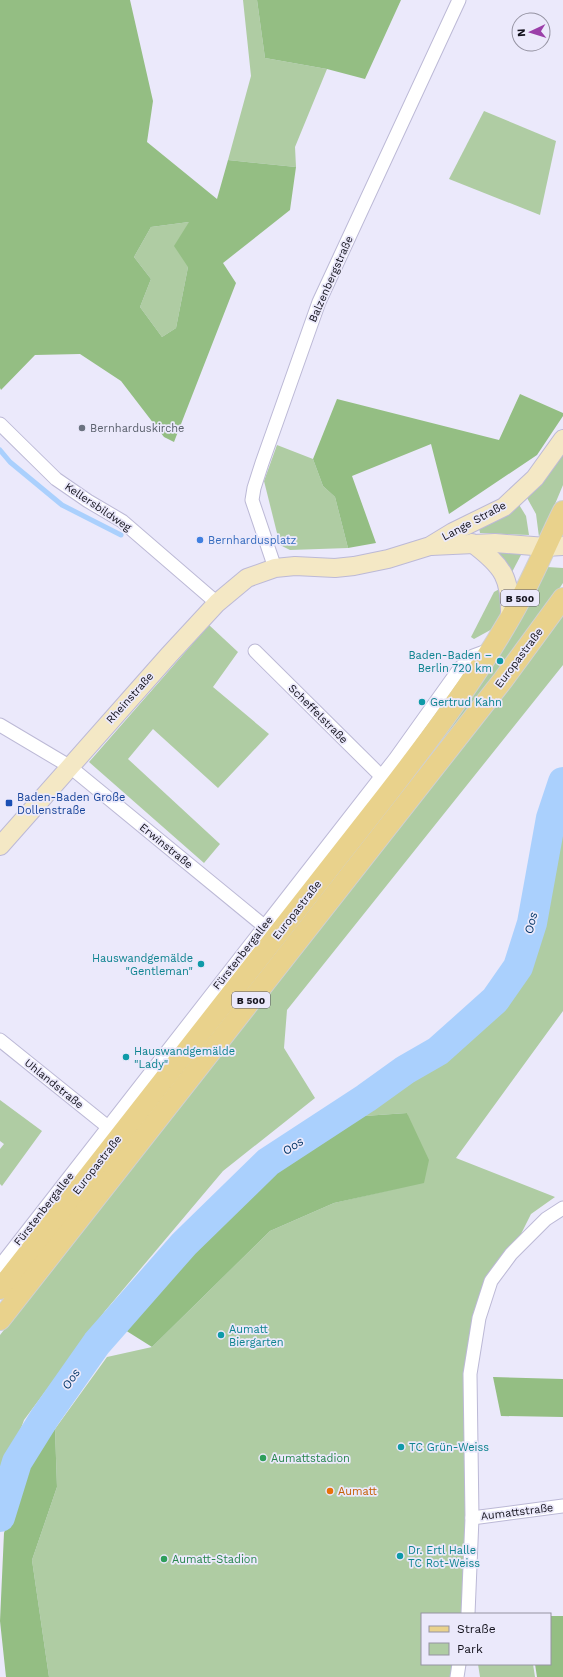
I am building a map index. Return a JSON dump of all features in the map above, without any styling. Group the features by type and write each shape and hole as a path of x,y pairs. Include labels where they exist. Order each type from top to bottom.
{"main road":[{"name":"Europastraße","path":"0,1289 440,726 492,649 555,546 563,511"},
{"name":"Europastraße","path":"0,1320 503,680 563,598"}],"street":[{"name":"Balzenbergstraße","path":"275,568 252,500 260,469 319,302 459,0"},
{"name":"Kellersbildweg","path":"0,424 56,479 88,501 122,521 217,603"},
{"name":"Lange Straße","path":"430,546 453,532 504,507 535,478 563,439"},
{"name":"Lange Straße","path":"275,568 295,566 335,568 354,566 388,559 430,546 472,543 513,543 555,546"},
{"path":"472,543 492,559 502,571 511,597 510,618"},
{"name":"Rheinstraße","path":"0,846 69,766 217,603 247,578 275,568"},
{"name":"Fürstenbergallee","path":"0,1266 381,776 443,694 460,668 473,656 492,649"},
{"name":"Scheffelstraße","path":"255,651 381,776"},
{"name":"Erwinstraße","path":"0,725 69,766 264,926"},
{"name":"Uhlandstraße","path":"0,1040 108,1127"},
{"name":"Aumattstraße","path":"468,1613 472,1518 470,1374 479,1318 491,1281 511,1254 546,1219 563,1208"},
{"name":"Aumattstraße","path":"472,1518 563,1506"},
{"path":"457,1677 459,1665"}],"green space":[{"path":"0,0 130,0 153,101 147,142 217,199 228,160 296,167 290,210 223,263 236,283 174,442 164,437 121,381 80,354 35,355 1,390","holes":["189,222 174,246 188,267 176,328 162,337 140,307 151,279 134,257 151,227"]},
{"path":"243,0 257,0 265,58 327,69 295,147 296,167 228,160 251,76"},
{"path":"257,0 401,0 365,79 327,69 265,58"},
{"path":"484,111 556,141 540,215 449,179"},
{"path":"189,222 188,267 176,328 162,337 140,307 151,279 134,257 151,227"},
{"path":"520,394 563,413 563,416 537,455 449,514 431,444 352,476 376,543 348,548 335,497 323,486 313,459 337,399 499,440"},
{"path":"277,445 313,459 323,486 335,497 348,548 290,550 280,545 264,481"},
{"path":"563,451 563,485 542,535 539,537 536,514 526,496"},
{"path":"518,503 526,516 529,535 480,533 479,528"},
{"path":"499,552 522,553 511,574 498,554"},
{"path":"547,567 563,568 563,583 536,623 410,782 409,781"},
{"path":"503,587 505,607 494,628 474,639 471,637 494,592"},
{"path":"563,615 563,665 287,1010 284,1048 315,1098 223,1171 105,1311 24,1420 0,1485 0,1335 529,662"},
{"path":"209,625 238,652 213,687 269,734 218,788 153,729 128,759 220,844 204,863 89,762"},
{"name":"Aumattstadion","path":"563,827 563,1011 456,1158 555,1197 531,1214 511,1254 491,1281 474,1347 468,1613 421,1613 421,1665 459,1665 457,1677 49,1677 32,1560 57,1487 55,1429 107,1357 152,1347 270,1231 334,1203 424,1182 407,1113 350,1117 419,1071 481,1024 529,964 552,890"},
{"path":"0,1100 42,1131 2,1186 0,1184 0,1149 4,1144 0,1141"},
{"path":"407,1113 429,1160 424,1183 334,1203 270,1231 152,1347 125,1330 192,1242 276,1167 350,1117"},
{"path":"493,1377 563,1379 563,1417 501,1416"},
{"path":"55,1429 57,1487 32,1560 49,1677 6,1677 0,1621 4,1533 26,1467"},
{"path":"551,1616 563,1616 563,1677 537,1677 535,1665 551,1665"},
{"path":"478,1665 533,1665 535,1677 480,1677"}],"waterway":[{"path":"0,450 10,462 62,505 121,535"},
{"name":"Oos","path":"0,1517 17,1462 45,1417 97,1343 184,1244 268,1162 366,1098 405,1070 438,1051 495,1000 518,967 532,923 551,818 563,782"}],"place":[{"name":"Bernharduskirche","path":"82,428"},
{"name":"Bernhardusplatz","path":"200,540"},
{"name":"Baden-Baden – Berlin 720 km","path":"500,661"},
{"name":"Gertrud Kahn","path":"422,702"},
{"name":"Baden-Baden Große Dollenstraße","path":"9,803"},
{"name":"Hauswandgemälde \"Gentleman\"","path":"201,964"},
{"name":"Hauswandgemälde \"Lady\"","path":"126,1057"},
{"name":"Aumatt Biergarten","path":"221,1335"},
{"name":"TC Grün-Weiss","path":"401,1447"},
{"name":"Aumattstadion","path":"263,1458"},
{"name":"Aumatt","path":"330,1491"},
{"name":"Dr. Ertl Halle TC Rot-Weiss","path":"400,1556"},
{"name":"Aumatt-Stadion","path":"164,1559"}]}
